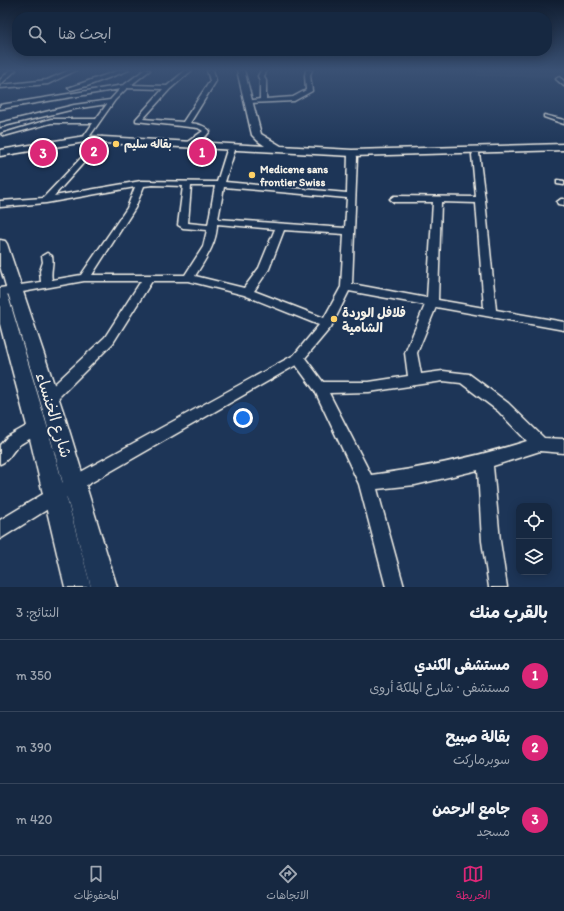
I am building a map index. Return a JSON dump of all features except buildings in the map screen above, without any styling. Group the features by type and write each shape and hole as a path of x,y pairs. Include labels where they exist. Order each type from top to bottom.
{"street":[{"path":"0,106 34,97"},
{"path":"85,139 115,97"},
{"path":"159,97 138,120 200,126 207,131 204,135 189,145"},
{"path":"185,125 204,97"},
{"path":"241,97 250,135 247,146"},
{"path":"248,97 257,135 261,140 280,149"},
{"path":"249,102 299,97"},
{"path":"0,126 69,108 112,101"},
{"path":"546,116 564,122"},
{"path":"4,134 51,121 97,121"},
{"path":"0,153 85,139 232,148 247,146 353,155 564,147"},
{"path":"46,200 102,139"},
{"path":"247,146 353,155 476,155 564,151"},
{"path":"188,278 208,247 220,184 232,148"},
{"path":"0,530 74,484 298,358 327,324 346,287 353,155"},
{"path":"476,155 490,312"},
{"path":"84,278 131,208 141,184"},
{"path":"0,204 46,200 141,184 220,184 351,196"},
{"path":"187,184 183,225 213,224 349,230"},
{"path":"394,199 481,200"},
{"path":"415,379 411,353 432,302 437,200"},
{"path":"247,292 264,269 281,227"},
{"name":"شارع الخنساء","path":"0,244 5,292 5,334 37,426 78,587"},
{"path":"47,256 48,262 45,271 47,284"},
{"path":"5,292 84,278 188,278 247,292 327,324"},
{"path":"49,398 109,340 149,278"},
{"path":"346,287 564,326"},
{"name":"شارع الخنساء","path":"5,292 49,398 104,587"},
{"path":"298,358 320,388 367,483 395,587"},
{"path":"320,388 369,387 443,376 464,378 503,408 540,444"},
{"path":"0,457 12,442 37,426"},
{"path":"367,483 415,477 485,461 540,444 564,446"},
{"path":"485,461 491,541 498,587"}],"place":[{"name":"بقاله سليم","path":"116,144"},
{"name":"بقالة صبيح","path":"94,151"},
{"name":"مستشفى الكندي","path":"202,152"},
{"name":"جامع الرحمن","path":"43,153"},
{"name":"Medicene sans frontier Swiss","path":"252,175"},
{"name":"فلافل الوردة الشامية","path":"334,319"}]}
